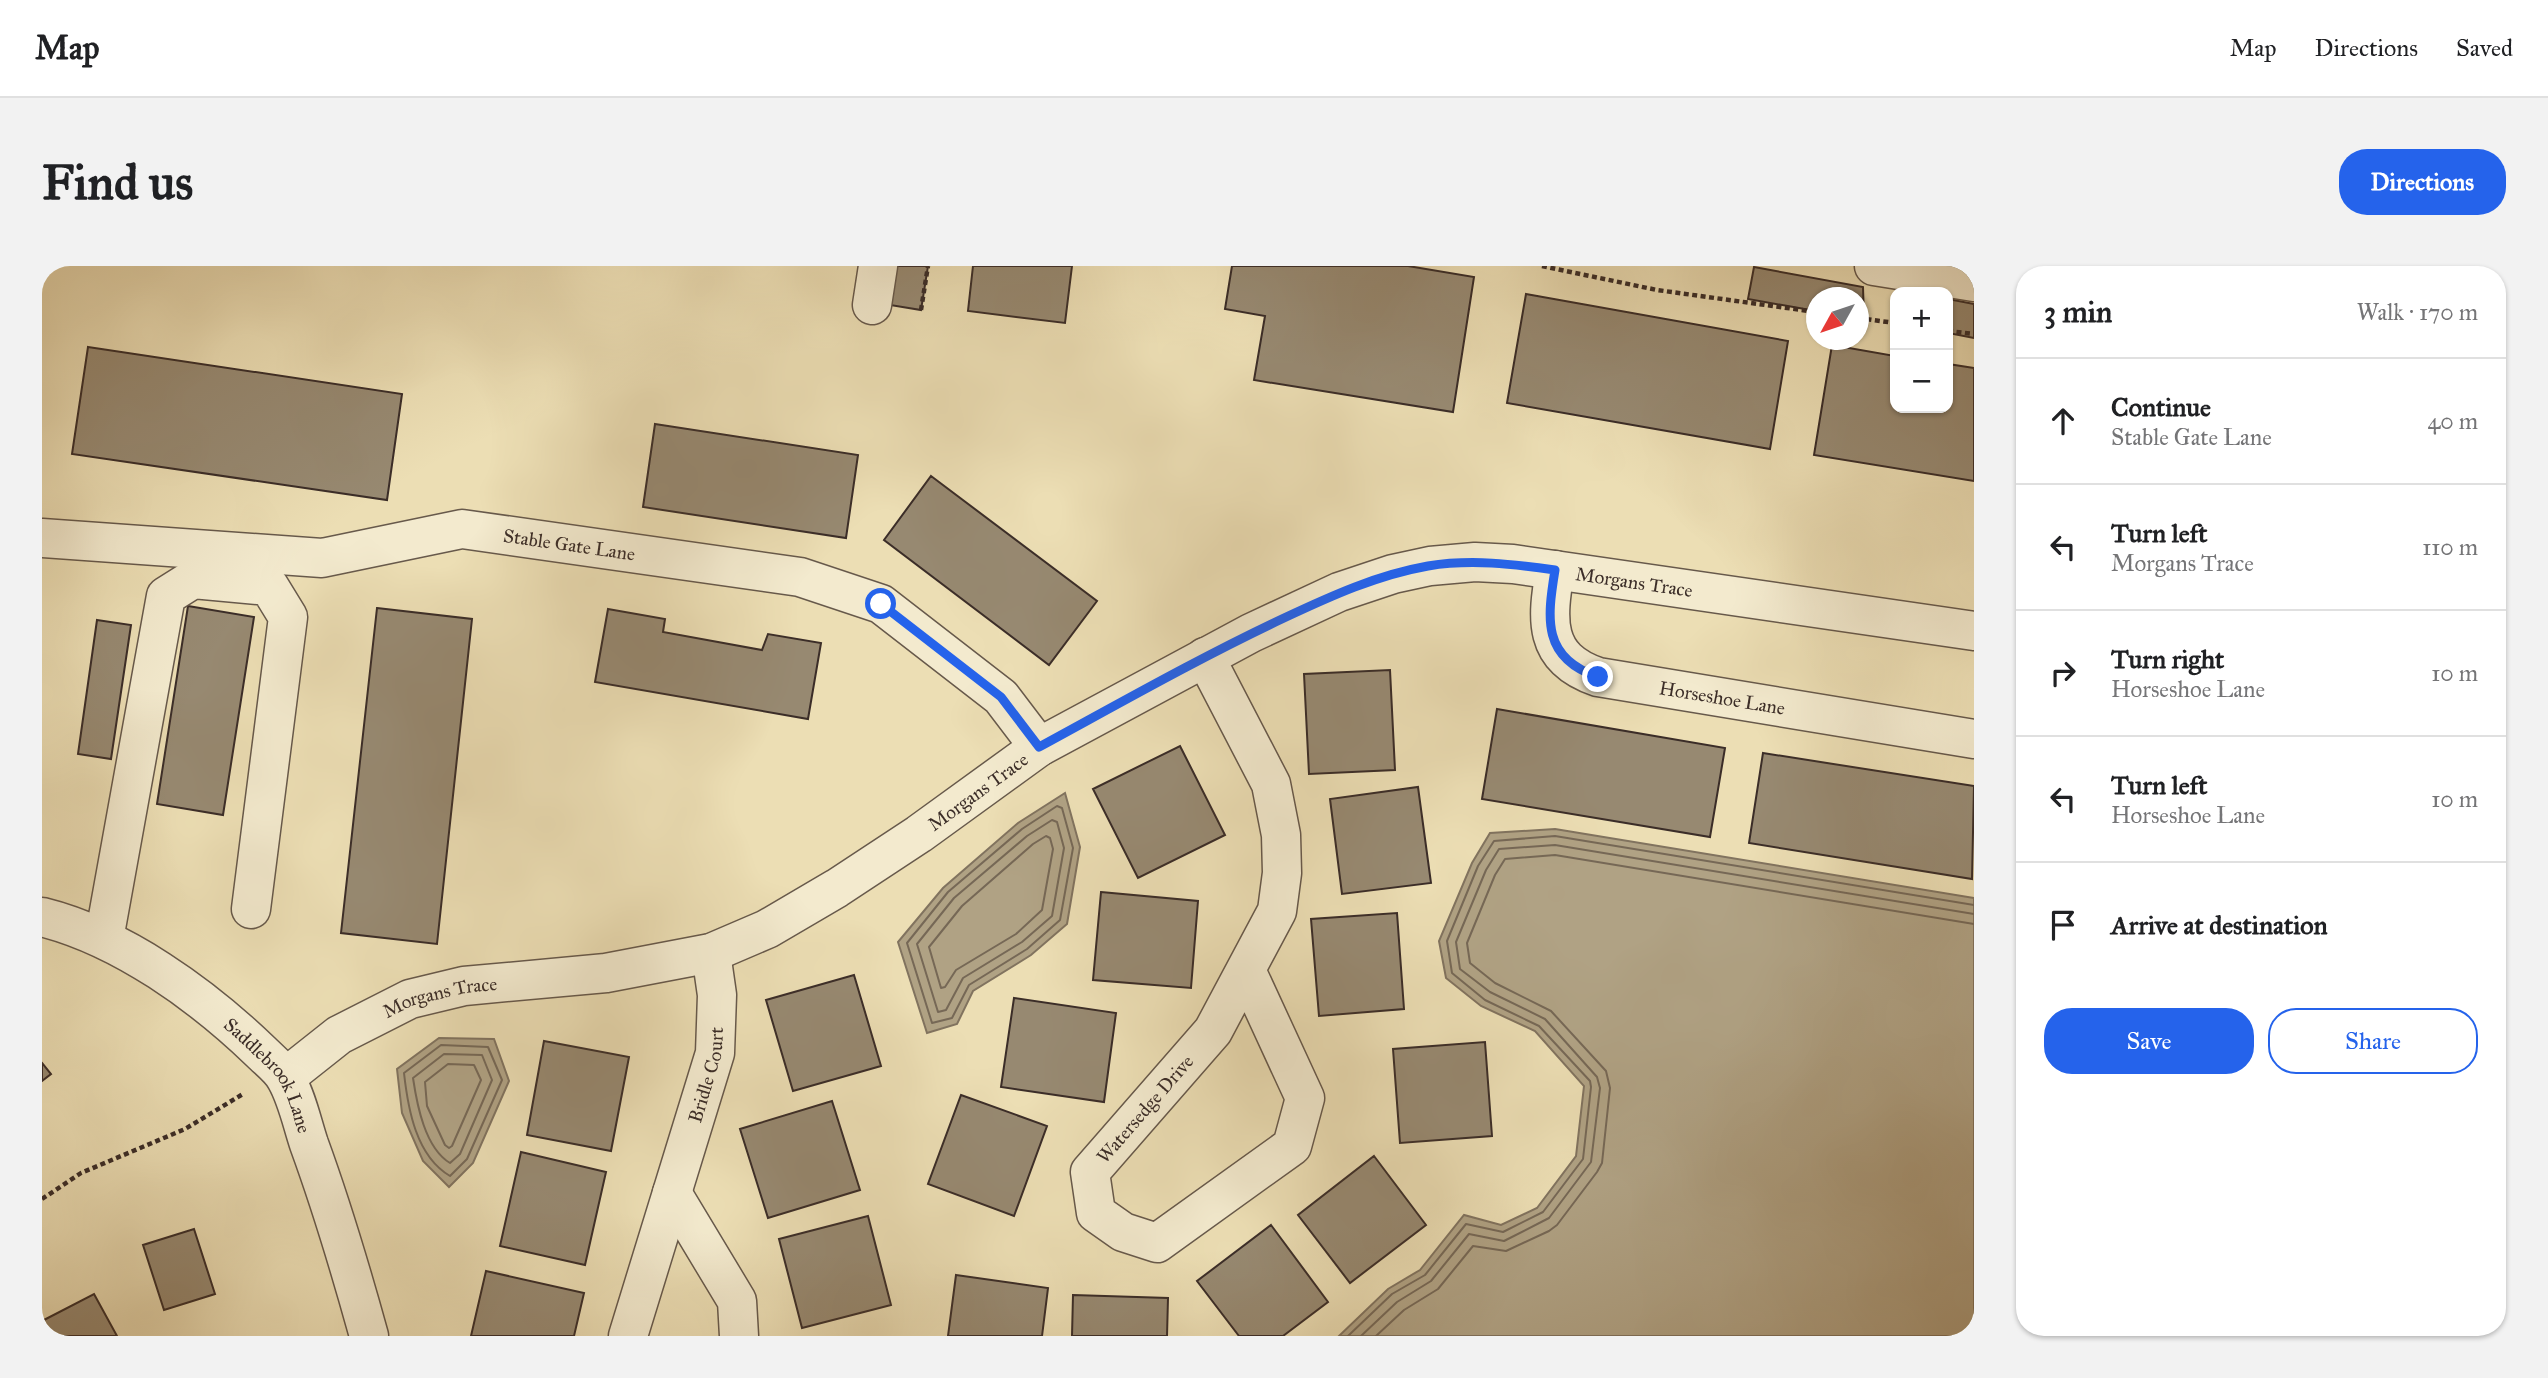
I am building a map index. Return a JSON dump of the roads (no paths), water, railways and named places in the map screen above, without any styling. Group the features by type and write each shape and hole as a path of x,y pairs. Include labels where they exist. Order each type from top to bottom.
{"street":[{"path":"872,305 878,266"},
{"path":"1874,266 1974,282"},
{"name":"Stable Gate Lane","path":"42,538 322,558 462,529 800,577 881,604 1001,697 1039,747"},
{"name":"Morgans Trace","path":"286,1077 339,1035 410,999 464,986 606,973 711,953 767,929 838,888 919,834 1039,747 1205,657 1339,592 1393,574 1430,566 1475,562 1513,564 1974,631"},
{"name":"Horseshoe Lane","path":"1555,570 1548,611 1553,638 1571,664 1585,672 1598,677 1974,739"},
{"path":"104,939 166,597 192,579 268,586 288,617 251,909"},
{"name":"Watersedge Drive","path":"1205,657 1270,784 1281,835 1282,873 1277,911 1213,1031 1090,1172 1096,1213 1123,1233 1157,1243 1292,1146 1305,1098 1246,970"},
{"name":"Saddlebrook Lane","path":"42,917 69,924 104,939 154,968 201,1000 245,1037 286,1077 332,1209 369,1336"},
{"name":"Bridle Court","path":"628,1336 715,1053 717,995 711,953"},
{"path":"672,1193 737,1301 739,1336"}],"water":[{"path":"1065,793 1080,847 1067,924 1031,955 973,991 957,1024 927,1033 898,942 943,888 1018,823"},
{"path":"1555,829 1974,898 1974,1336 1339,1336 1388,1289 1420,1270 1464,1215 1501,1225 1537,1208 1576,1156 1584,1086 1535,1031 1481,1006 1446,978 1439,941 1472,863 1490,833"},
{"path":"439,1038 494,1039 509,1081 473,1163 449,1187 423,1161 402,1113 397,1069"}]}
